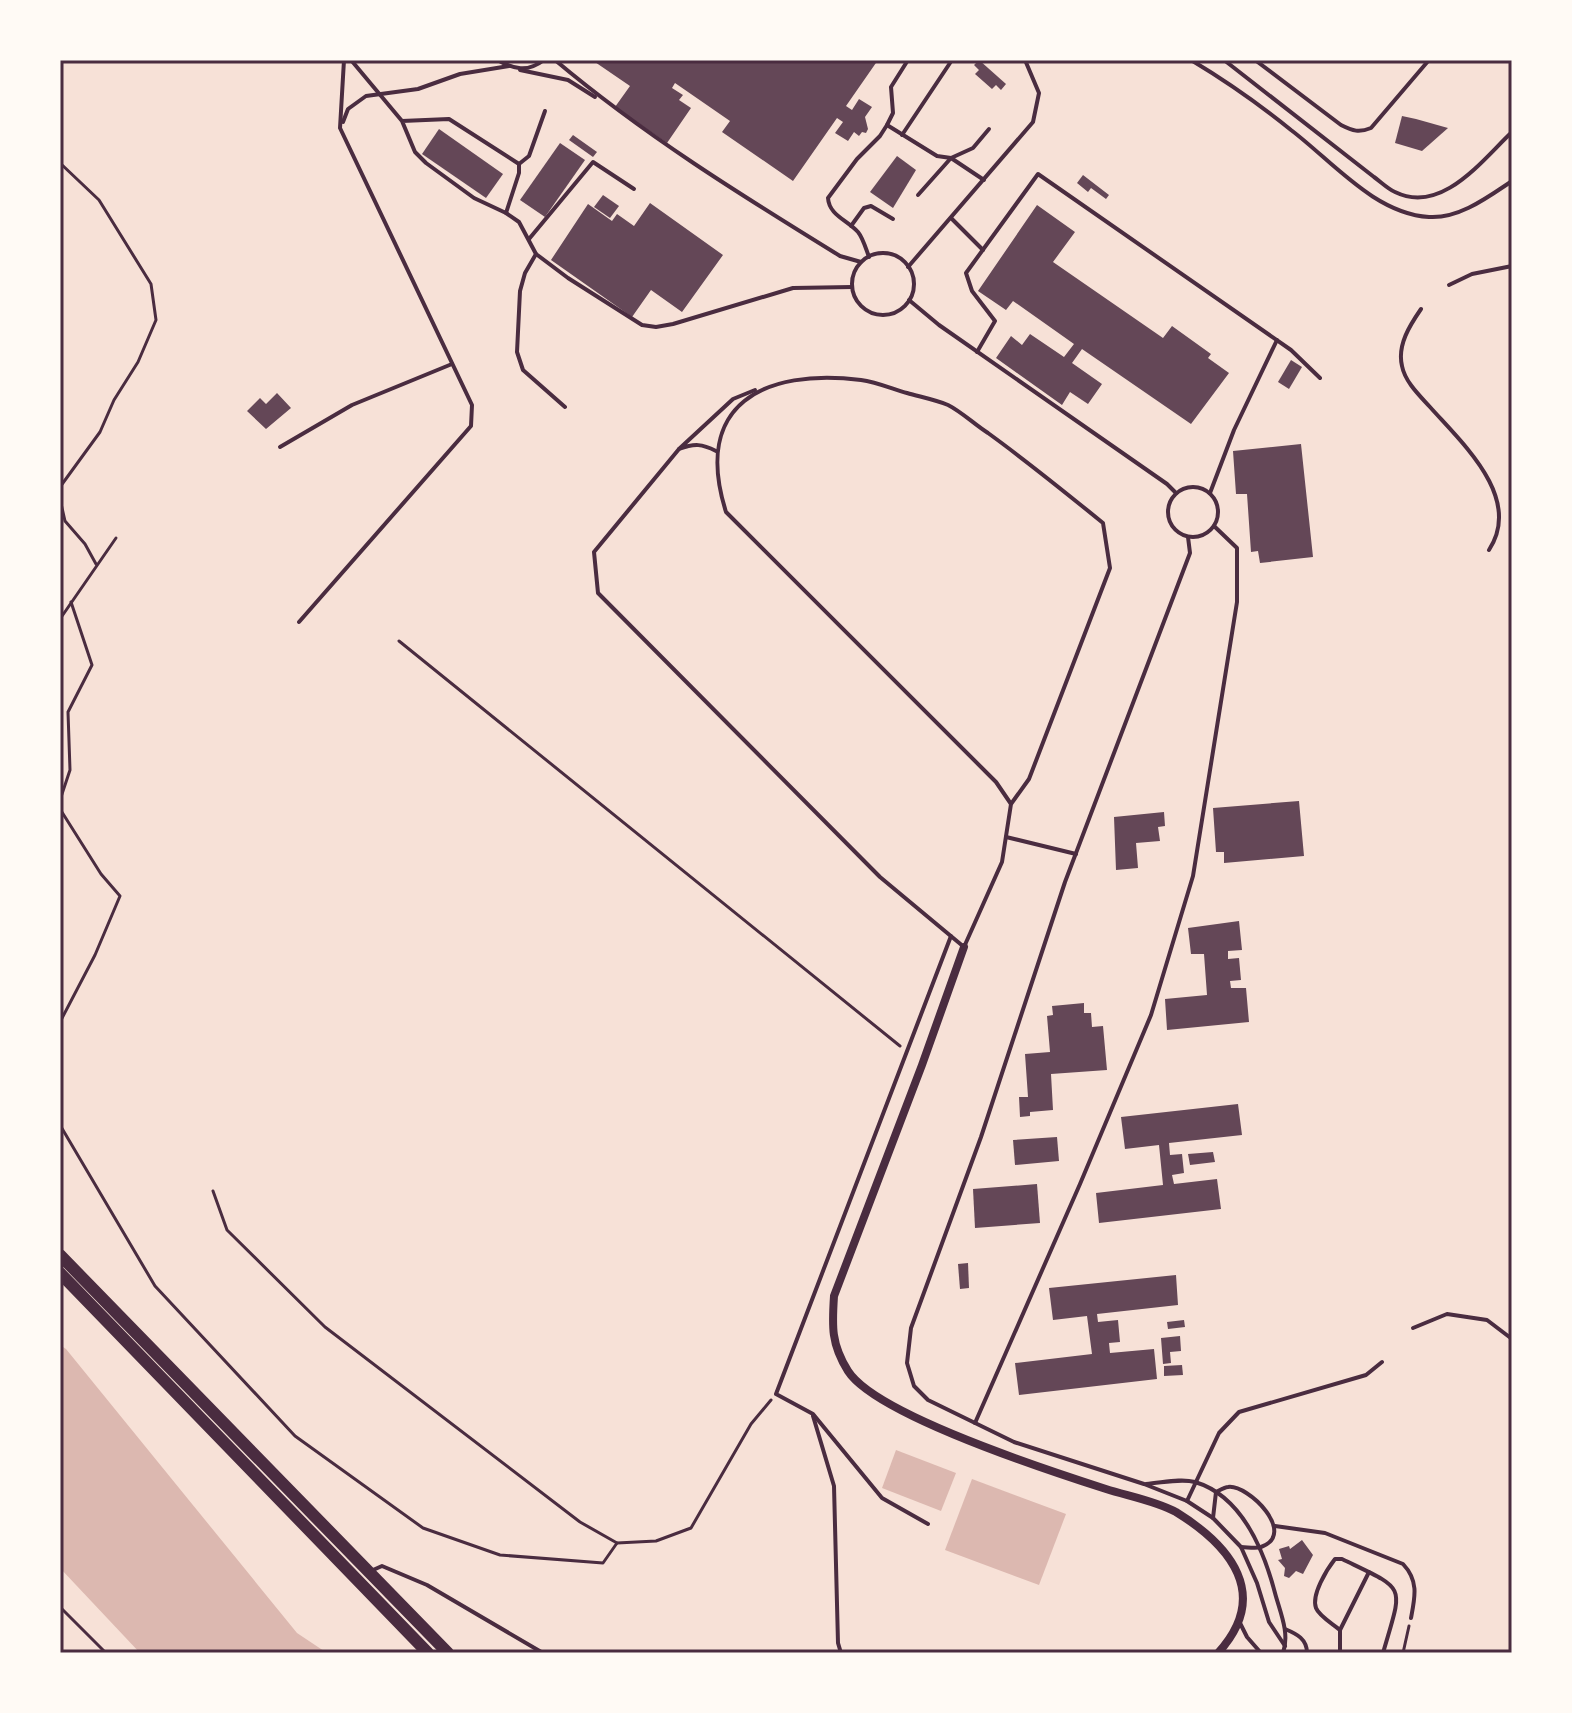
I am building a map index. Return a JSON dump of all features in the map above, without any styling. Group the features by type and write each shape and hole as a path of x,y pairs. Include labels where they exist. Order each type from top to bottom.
{"main road":[{"path":"60,1255 448,1653"},
{"path":"60,1273 428,1653"}],"street":[{"path":"964,947 834,1296 831,1335 849,1373 876,1395 925,1421 1018,1460 1173,1510 1214,1540 1235,1568 1245,1595 1240,1623 1218,1653"}],"lane":[{"path":"299,622 471,426 472,405 340,128 344,60"},
{"path":"351,60 402,121 415,152 426,163 474,198 519,222 536,254 642,325 656,327 673,324 793,288 852,287"},
{"path":"497,60 520,70 568,80 710,176 840,256 861,262"},
{"path":"520,70 533,68 544,60"},
{"path":"555,60 607,104"},
{"path":"869,257 859,233 834,212 828,198 887,125 893,113 891,87 908,60"},
{"path":"902,135 952,60"},
{"path":"908,267 1033,122 1039,93 1025,60"},
{"path":"1191,60 1244,93 1360,186 1386,204 1405,212 1427,217 1455,214 1512,181"},
{"path":"1224,60 1374,177 1395,192 1413,198 1451,189 1512,132"},
{"path":"1255,60 1341,125 1353,132 1362,132 1371,128 1429,60"},
{"path":"340,128 348,109 366,96 418,89 460,74 509,66"},
{"path":"519,164 529,156 545,111"},
{"path":"402,121 449,119 519,164"},
{"path":"887,125 937,156 951,158 984,180"},
{"path":"918,195 951,158 973,148 989,129"},
{"path":"529,239 593,162 634,189"},
{"path":"506,213 519,164"},
{"path":"977,352 995,321 972,291 966,273 1038,174 1291,350 1320,378"},
{"path":"851,226 864,208 871,206 893,219"},
{"path":"951,218 983,250"},
{"path":"536,254 525,273 520,291 517,352 523,370 565,407"},
{"path":"877,254 895,256 908,267 914,283 909,300 895,313 876,314 859,304 852,287 852,277 861,262 869,257 877,254"},
{"path":"1449,285 1472,274 1512,266"},
{"path":"909,300 1176,493"},
{"path":"1421,309 1403,344 1402,367 1414,389 1452,432 1495,490 1499,510 1498,535 1489,550"},
{"path":"1210,493 1234,430 1277,340"},
{"path":"280,447 352,405 452,364"},
{"path":"786,380 862,380 949,405 1038,469 1103,523 1110,568 1029,779 1011,804 1002,862 964,947 880,877 598,593 594,552 679,449 733,399 762,388 786,380"},
{"path":"762,388 736,409 723,428 716,451 718,488 726,512 996,782 1011,804"},
{"path":"679,449 702,444 716,451"},
{"path":"1197,487 1210,493 1217,505 1214,526 1203,535 1188,537 1174,529 1167,515 1176,493 1197,487"},
{"path":"975,1423 1151,1015 1193,876 1237,602 1237,548 1214,526"},
{"path":"1188,537 1190,553 1076,854 981,1137 911,1328 907,1363 914,1386 928,1400 1014,1442 1144,1484 1187,1501 1213,1518 1241,1547 1269,1622 1285,1646"},
{"path":"1006,837 1076,854"},
{"path":"928,1524 882,1498 813,1414 776,1394 951,936"},
{"path":"1413,1328 1447,1314 1487,1320 1512,1339"},
{"path":"1187,1501 1219,1433 1239,1412 1366,1375 1382,1362"},
{"path":"813,1414 834,1486 838,1643 841,1653"},
{"path":"1144,1484 1194,1482 1216,1492 1244,1520 1261,1547 1285,1629 1283,1653"},
{"path":"1216,1492 1226,1487 1239,1488 1268,1513 1275,1526 1270,1540 1261,1547 1241,1547"},
{"path":"1213,1518 1216,1492"},
{"path":"1275,1526 1325,1533 1403,1564 1411,1572 1416,1588 1411,1618"},
{"path":"1340,1630 1317,1611 1315,1603 1335,1559 1342,1559 1388,1581 1396,1590 1397,1604 1383,1653"},
{"path":"369,1572 382,1566 427,1585 543,1653"},
{"path":"1340,1653 1340,1630 1369,1572"},
{"path":"1240,1623 1261,1653"},
{"path":"1285,1629 1300,1636 1307,1653"}],"path":[{"path":"60,163 99,200 151,284 156,320 138,362 114,400 100,432 60,487"},
{"path":"60,499 65,521 85,544 96,564"},
{"path":"60,619 116,538"},
{"path":"60,800 70,770 68,712 92,665 71,602"},
{"path":"399,641 906,1050"},
{"path":"60,809 101,874 120,896 95,955 60,1022"},
{"path":"60,1125 155,1286 295,1436 423,1528 500,1555 603,1563 617,1543"},
{"path":"213,1191 227,1230 325,1327 580,1522 617,1543 656,1541 691,1528 751,1424 776,1394"},
{"path":"60,1607 106,1653"},
{"path":"1403,1653 1411,1618"}],"shaded area":[{"path":"60,1345 297,1633 327,1653 140,1653 60,1568"},
{"path":"896,1450 956,1473 941,1511 882,1488"},
{"path":"972,1479 1066,1514 1039,1585 945,1550"}],"building":[{"path":"592,60 878,60 846,106 852,110 859,99 872,107 865,117 866,133 862,132 859,136 854,132 848,141 835,133 843,122 837,118 793,181 722,132 730,121 675,83 672,88 683,95 679,100 691,108 667,143 615,107 630,86"},
{"path":"979,60 1006,84 1001,90 996,85 992,89 975,74 979,70 974,65"},
{"path":"1402,116 1448,128 1422,151 1395,143"},
{"path":"439,129 503,174 486,198 422,154"},
{"path":"573,135 597,152 593,157 569,140"},
{"path":"560,143 585,160 545,217 520,200"},
{"path":"897,156 916,170 893,208 870,192"},
{"path":"1083,175 1109,195 1106,199 1091,188 1088,192 1077,183"},
{"path":"603,195 619,206 610,218 594,207"},
{"path":"650,203 723,255 682,312 651,290 632,317 551,260 588,204 612,221 617,214 634,226"},
{"path":"1037,205 1075,232 1053,262 1163,338 1172,326 1211,354 1208,358 1229,373 1191,424 1082,349 1072,363 1102,384 1088,404 1070,392 1062,405 996,358 1011,336 1022,345 1030,334 1064,357 1074,344 1013,301 1006,310 978,291"},
{"path":"1291,360 1302,367 1289,389 1278,382"},
{"path":"277,393 291,408 266,429 247,411 260,398 266,404"},
{"path":"1301,444 1313,557 1260,563 1258,551 1251,552 1247,494 1236,494 1233,451"},
{"path":"1299,801 1304,856 1224,863 1224,852 1216,852 1213,808"},
{"path":"1164,812 1165,826 1158,827 1160,841 1136,843 1138,868 1116,870 1114,817"},
{"path":"1239,921 1242,950 1228,951 1228,959 1239,958 1241,980 1230,981 1231,988 1246,988 1249,1022 1167,1030 1165,999 1207,995 1204,954 1191,954 1188,928"},
{"path":"1084,1003 1084,1013 1091,1013 1092,1027 1103,1026 1107,1070 1051,1074 1053,1110 1030,1112 1030,1116 1020,1117 1019,1097 1028,1097 1025,1054 1050,1052 1047,1016 1053,1015 1052,1006"},
{"path":"1238,1104 1242,1135 1169,1143 1170,1155 1182,1154 1184,1173 1172,1175 1174,1184 1217,1179 1221,1209 1099,1223 1096,1193 1163,1185 1159,1145 1125,1149 1121,1117"},
{"path":"1057,1137 1059,1161 1015,1165 1013,1140"},
{"path":"1213,1152 1215,1162 1190,1165 1188,1154"},
{"path":"1037,1184 1040,1223 975,1228 973,1189"},
{"path":"968,1263 969,1288 960,1289 958,1264"},
{"path":"1176,1275 1178,1305 1097,1314 1098,1322 1118,1320 1120,1342 1109,1343 1110,1353 1154,1349 1157,1379 1019,1395 1015,1363 1092,1354 1087,1316 1053,1320 1049,1288"},
{"path":"1184,1320 1185,1327 1168,1329 1167,1322"},
{"path":"1180,1336 1181,1351 1170,1352 1171,1363 1163,1364 1161,1338"},
{"path":"1182,1365 1183,1375 1164,1376 1164,1366"},
{"path":"1302,1540 1313,1555 1303,1574 1296,1571 1289,1578 1284,1576 1285,1568 1278,1560 1282,1559 1279,1549 1289,1546 1290,1549"}]}
